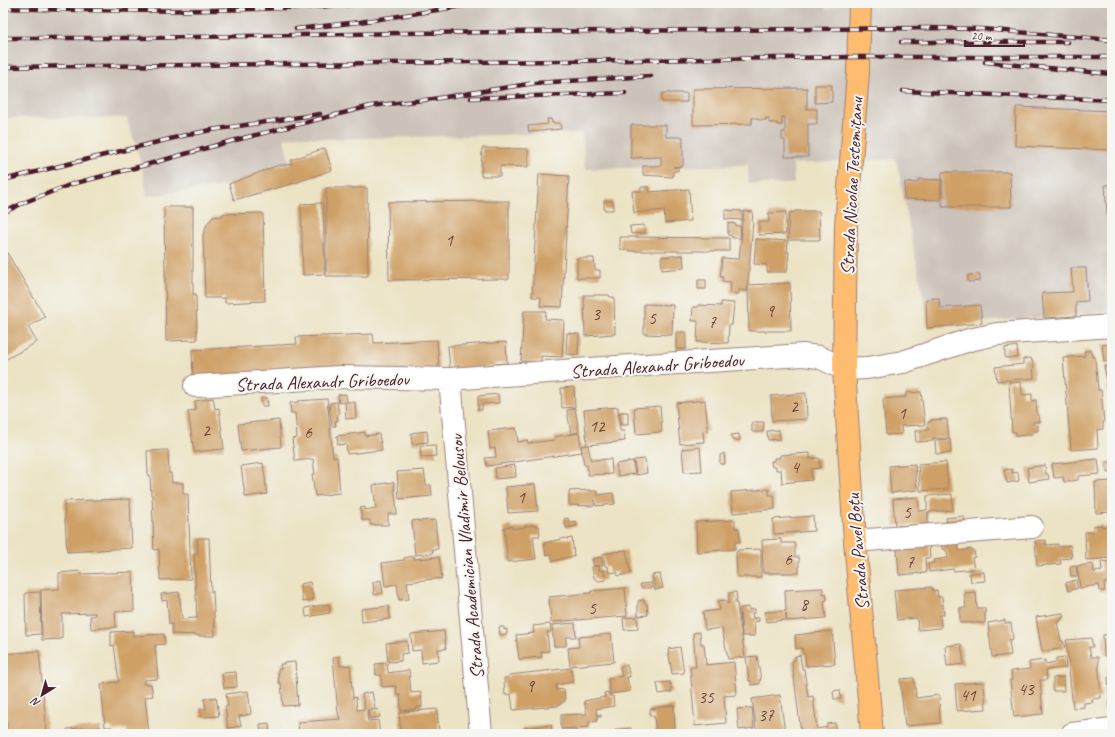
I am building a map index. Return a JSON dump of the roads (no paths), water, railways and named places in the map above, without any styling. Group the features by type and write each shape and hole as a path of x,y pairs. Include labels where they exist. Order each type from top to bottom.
{"main road":[{"name":"Strada Nicolae Testemițanu","path":"844,369 846,225 858,73 860,3"},
{"name":"Strada Pavel Boțu","path":"844,369 855,541 872,734"}],"street":[{"name":"Strada Alexandr Griboedov","path":"195,386 340,377 450,379 631,366 803,356 819,357 844,369 867,368 903,362 969,340 997,334 1112,326"},
{"name":"Strada Academician Vladimir Belousov","path":"450,379 482,734"},
{"path":"855,541 1032,527"},
{"path":"1072,734 1112,729"}],"railway":[{"path":"3,8 146,11 290,8 385,3"},
{"path":"296,29 360,22 482,3"},
{"path":"3,38 143,38 403,33 926,28 982,29 1112,40"},
{"path":"901,42 1068,42"},
{"path":"3,67 858,57 1112,57"},
{"path":"985,62 1111,74"},
{"path":"3,213 25,202 72,184 228,142 371,106 433,99 535,83 651,76"},
{"path":"903,91 1112,100"},
{"path":"471,98 625,93"},
{"path":"3,180 182,136 211,130 320,114"}]}
